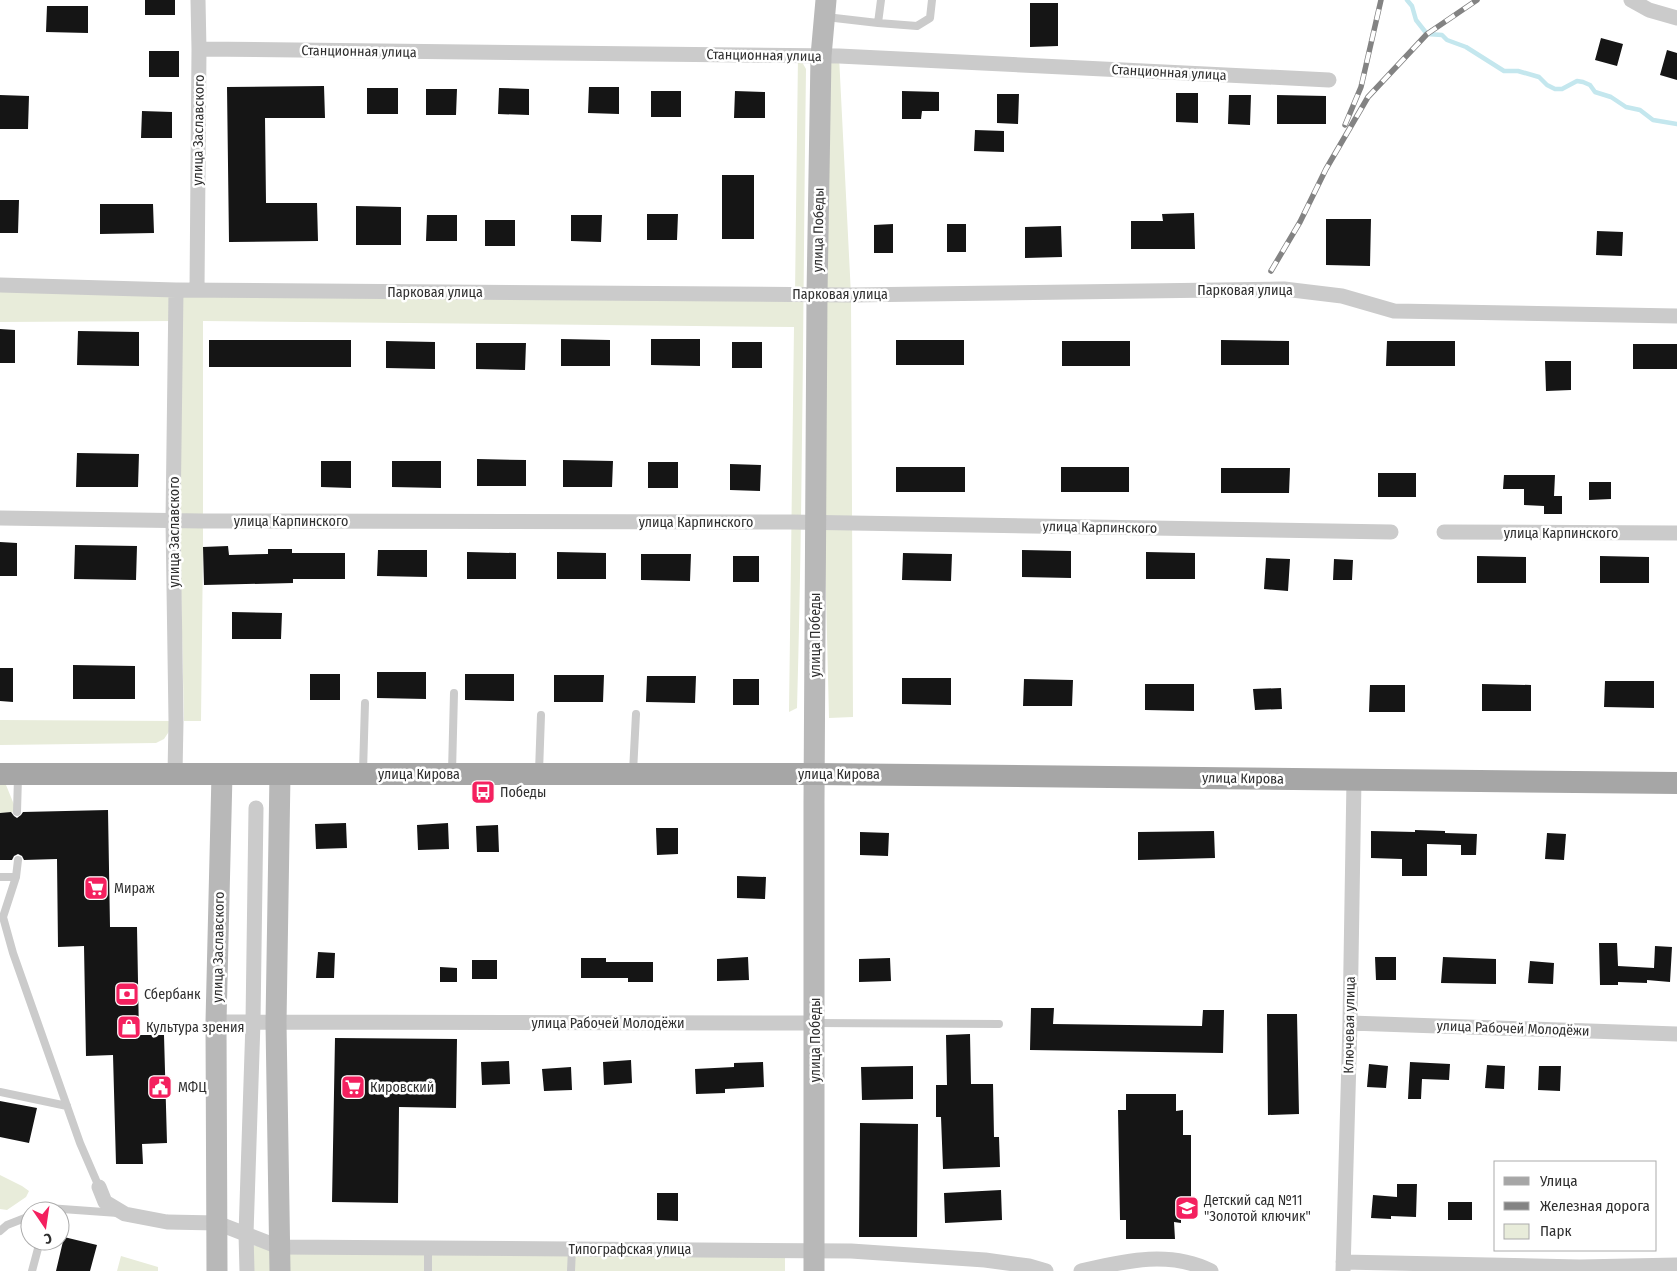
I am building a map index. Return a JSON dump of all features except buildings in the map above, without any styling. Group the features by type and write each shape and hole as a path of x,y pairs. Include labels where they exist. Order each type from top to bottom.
{"main road":[{"name":"улица Победы","path":"814,1261 817,294 821,56 825,8"},
{"name":"улица Кирова","path":"9,774 815,774 1677,783"},
{"name":"улица Заславского","path":"217,1271 216,1022 222,774"},
{"path":"280,774 276,1023 280,1271"}],"street":[{"name":"улица Заславского","path":"196,290 198,0"},
{"path":"1631,0 1649,10 1677,18"},
{"name":"Станционная улица","path":"199,49 839,56 1329,80"},
{"name":"Парковая улица","path":"0,285 176,290 817,294 1284,289 1342,296 1394,311 1677,316"},
{"name":"улица Заславского","path":"175,774 174,521 176,290"},
{"name":"улица Карпинского","path":"0,518 174,521 815,522 1391,532"},
{"name":"улица Карпинского","path":"1444,532 1677,533"},
{"name":"Ключевая улица","path":"1343,1267 1354,780"},
{"path":"247,1271 246,1234 253,1022 256,808"},
{"name":"улица Рабочей Молодёжи","path":"216,1022 815,1023"},
{"name":"улица Рабочей Молодёжи","path":"1350,1023 1677,1034"},
{"path":"99,1187 105,1202 125,1214 167,1222 217,1223"},
{"name":"Типографская улица","path":"217,1223 279,1246 572,1249 814,1261 851,1251 985,1260 1029,1266 1046,1271"},
{"path":"1081,1271 1129,1260 1175,1259 1211,1271"},
{"path":"1343,1267 1677,1266"}],"lane":[{"path":"878,23 881,0"},
{"path":"825,8 878,23 917,26 930,18 932,0"},
{"path":"452,774 454,693"},
{"path":"363,774 365,703"},
{"path":"633,774 636,714"},
{"path":"539,774 541,716"},
{"path":"9,774 18,812"},
{"path":"18,860 16,877 3,917 13,953 80,1143 99,1187"},
{"path":"0,877 16,877"},
{"name":"улица Рабочей Молодёжи","path":"815,1023 999,1024"},
{"path":"0,1092 67,1106"},
{"path":"70,1211 125,1214"},
{"path":"0,1231 20,1220"},
{"path":"428,1248 428,1271"},
{"path":"571,1271 572,1249"},
{"path":"32,1271 37,1251"}],"green space":[{"path":"798,55 806,69 802,468 797,708 789,712 794,327 203,321 201,721 184,721 175,321 0,322 0,288 795,294"},
{"path":"831,56 839,56 851,295 853,717 829,718 825,554 825,314"},
{"path":"0,720 176,721 164,739 156,743 0,745"},
{"path":"0,780 4,780 17,812 0,813"},
{"path":"0,1175 29,1191 26,1197 7,1210 0,1209"},
{"path":"247,1246 785,1250 785,1271 247,1271"},
{"path":"121,1256 158,1267 158,1271 117,1271"}],"waterway":[{"path":"1407,0 1412,6 1416,20 1427,34 1442,35 1447,40 1466,47 1504,71 1518,71 1539,77 1547,85 1555,89 1562,89 1577,81 1583,82 1590,85 1595,92 1611,97 1626,107 1640,110 1653,120 1677,124"}],"railway":[{"path":"1345,125 1361,87 1381,0"},
{"path":"1271,271 1300,222 1326,169 1368,97 1427,34 1477,0"}],"place":[{"name":"Победы","path":"483,792"},
{"name":"Мираж","path":"96,888"},
{"name":"Сбербанк","path":"127,994"},
{"name":"Культура зрения","path":"129,1027"},
{"name":"МФЦ","path":"160,1087"},
{"name":"Кировский","path":"353,1087"},
{"name":"Детский сад №11 \"Золотой ключик\"","path":"1187,1208"}]}
